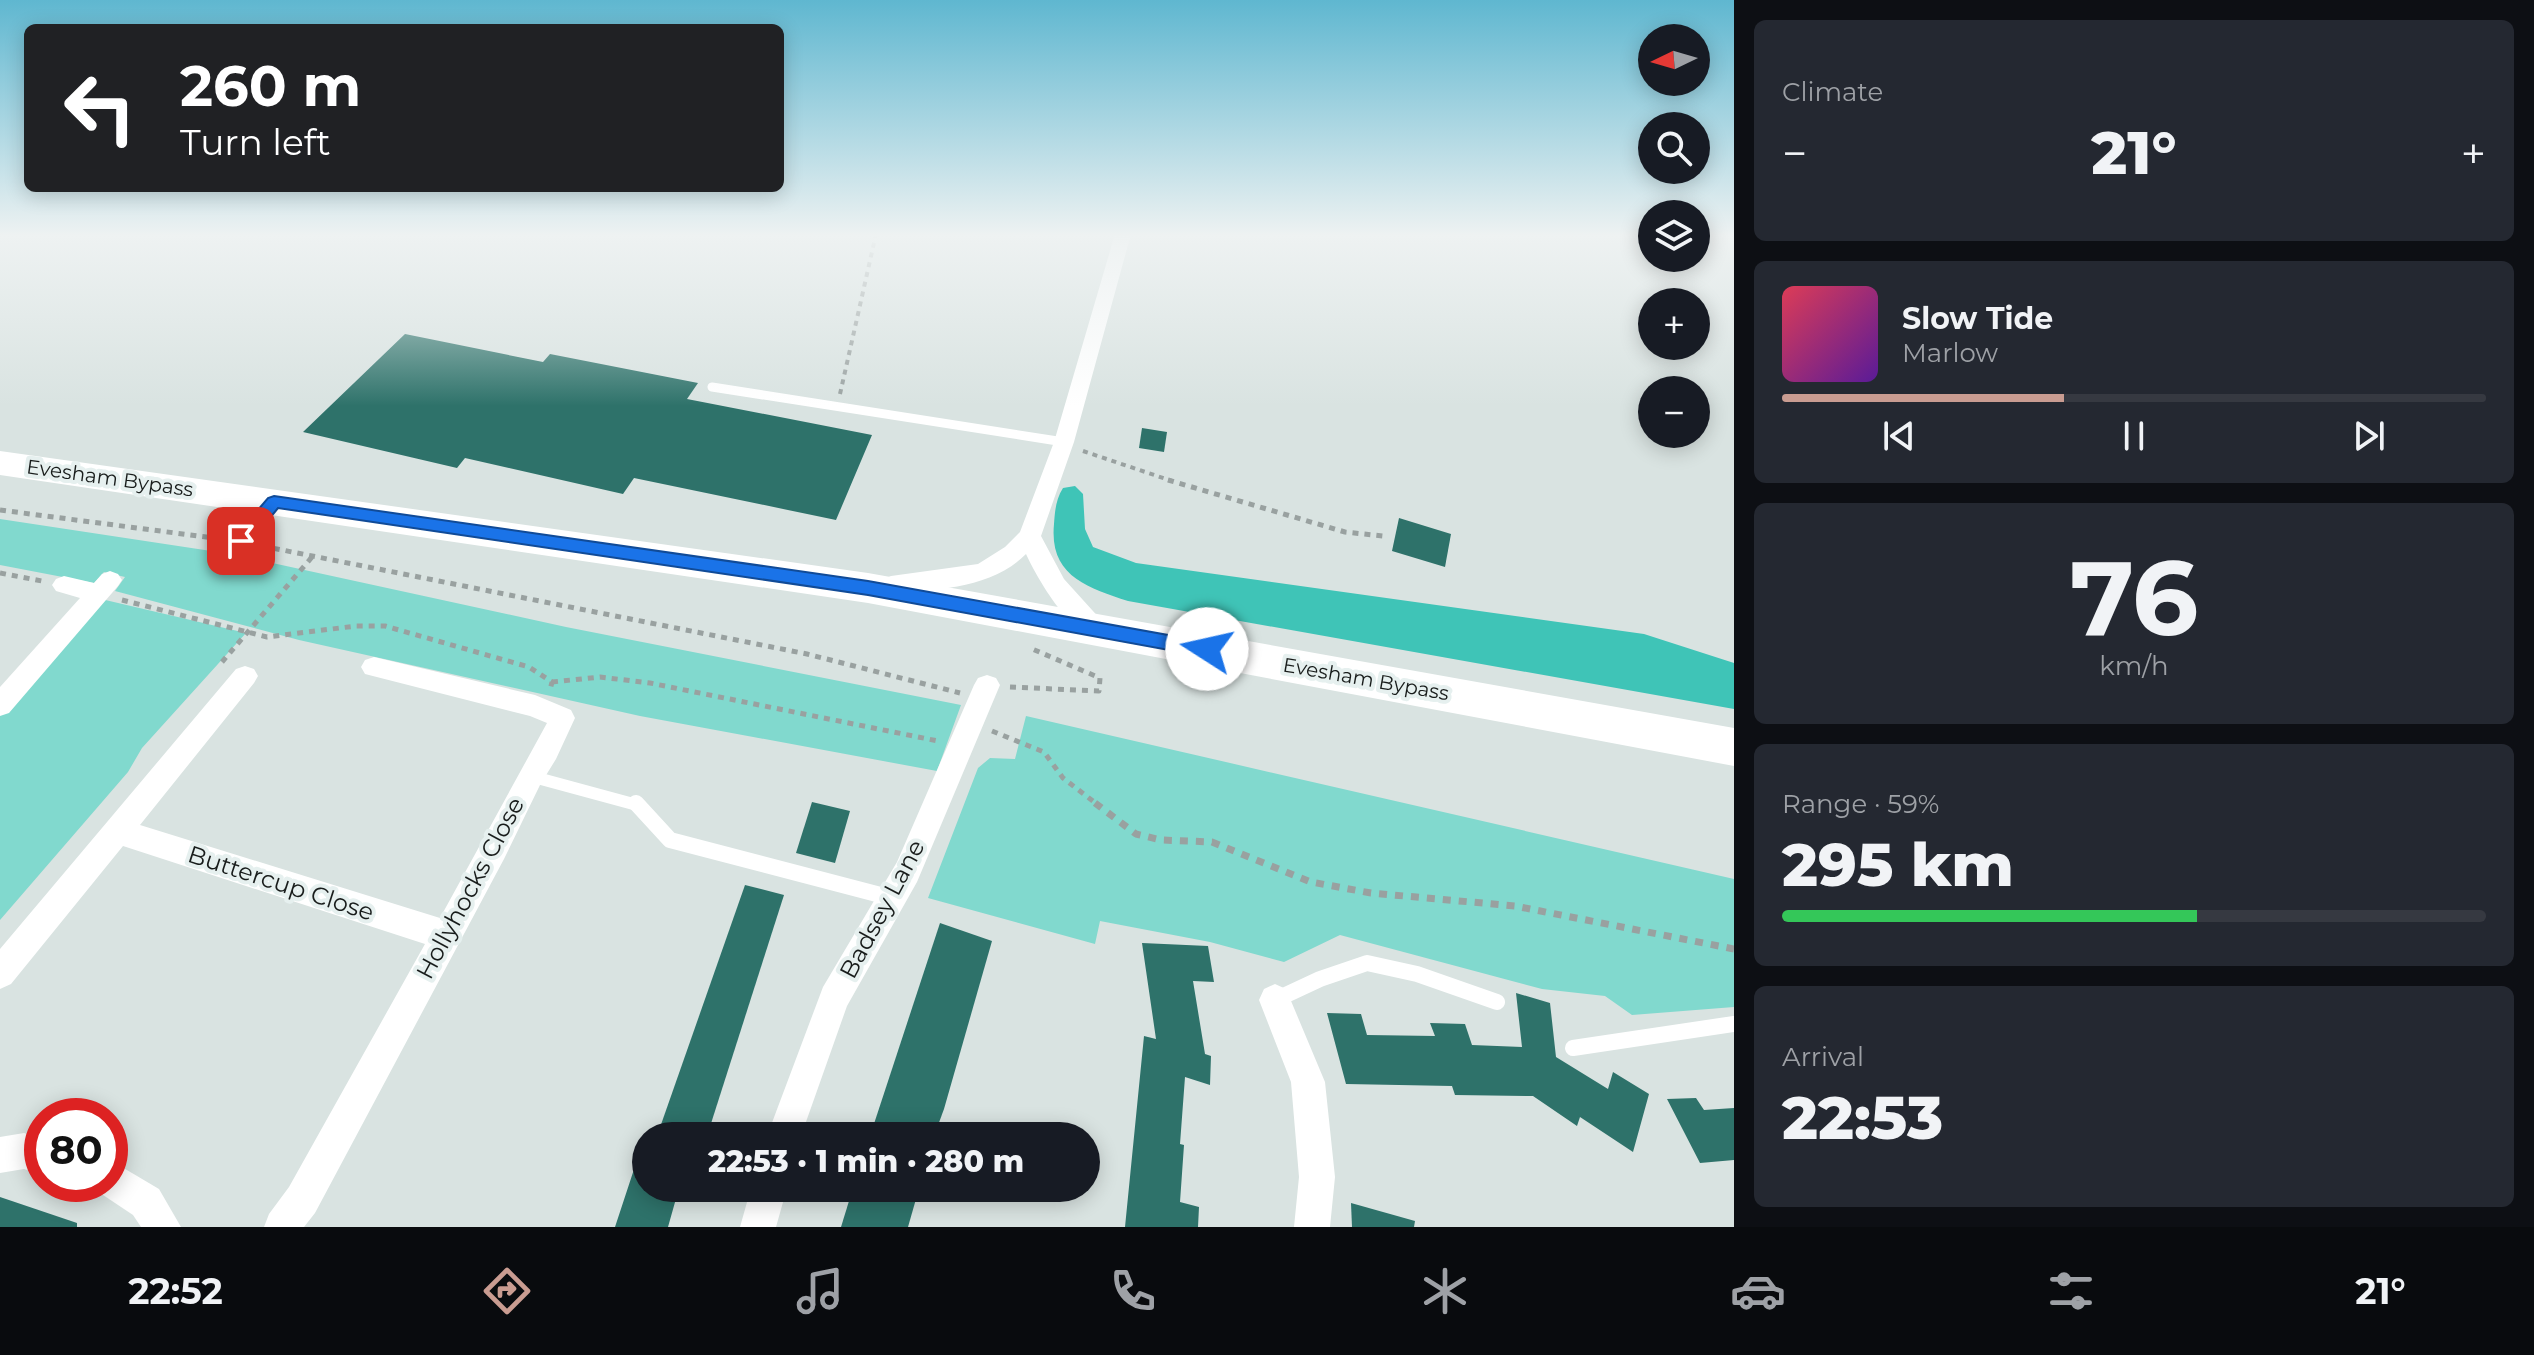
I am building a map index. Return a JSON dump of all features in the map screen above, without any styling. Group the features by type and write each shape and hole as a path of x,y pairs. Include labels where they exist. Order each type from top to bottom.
{"highway":[{"name":"Evesham Bypass","path":"0,463 868,588 1734,747"}],"street":[{"path":"868,588 963,577 986,570 1013,553 1030,536 1064,444 1107,291"},
{"path":"1030,536 1040,566 1057,592 1093,628"},
{"path":"64,585 104,587"},
{"path":"0,705 104,587"},
{"path":"374,667 548,696"},
{"path":"0,973 245,676"},
{"name":"Hollyhocks Close","path":"282,1227 302,1200 530,776 547,751 562,718 548,696"},
{"name":"Badsey Lane","path":"789,1122 834,998 892,898 975,714"},
{"name":"Buttercup Close","path":"117,831 445,935"},
{"path":"1275,1000 1308,1082 1317,1177 1312,1227"},
{"path":"0,1155 24,1151"},
{"path":"128,1190 146,1202 163,1227"},
{"path":"758,1227 765,1202"}],"lane":[{"path":"712,387 1064,444"},
{"path":"231,554 274,502"},
{"path":"530,776 635,802 670,840 892,898"},
{"path":"1275,1000 1320,979 1367,963 1417,974 1497,1002"},
{"path":"1573,1048 1734,1024"}],"path":[{"path":"837,406 863,291"},
{"path":"1064,444 1145,473 1345,532 1383,536"},
{"path":"0,510 241,541 807,654 892,674 1044,752 1063,778 1136,834 1161,840 1212,842 1311,882 1371,893 1515,906 1734,949"},
{"path":"0,573 64,585"},
{"path":"104,587 267,637 356,626 385,626 529,667 548,696 600,677 975,714 1099,691 1100,678 1010,640 1014,615"}],"shaded area":[{"path":"1075,486 1083,494 1085,529 1093,547 1136,563 1644,634 1734,663 1734,709 1128,601 1074,577 1064,568 1058,556 1054,542 1056,505 1063,488"},
{"path":"0,519 231,554 566,627 961,705 937,771 640,716 299,640 115,591 125,577 104,572 94,583 0,565"},
{"path":"101,599 246,633 142,748 128,772 0,920 0,714"},
{"path":"1026,716 1734,879 1734,1007 1632,1015 1605,996 1542,989 1340,935 1284,962 1210,942 1100,921 1095,944 928,898 978,768 990,758 1015,759"}],"building":[{"path":"405,334 543,362 550,354 698,383 687,399 872,435 836,520 634,478 623,494 465,458 457,468 303,432"},
{"path":"1142,428 1167,432 1164,452 1139,448"},
{"path":"1399,518 1451,534 1445,567 1392,551"},
{"path":"812,802 850,811 835,863 796,853"},
{"path":"745,885 784,895 711,1122 662,1122"},
{"path":"940,923 992,941 939,1122 875,1122"},
{"path":"1142,943 1208,946 1214,982 1193,981 1205,1054 1211,1056 1210,1085 1185,1077 1180,1144 1184,1145 1180,1202 1199,1207 1198,1227 1125,1227 1144,1036 1156,1039"},
{"path":"1516,993 1550,1003 1556,1057 1608,1089 1613,1072 1649,1094 1633,1152 1580,1117 1577,1126 1533,1096 1455,1095 1452,1086 1346,1084 1327,1013 1361,1014 1367,1035 1435,1036 1430,1023 1465,1024 1472,1045 1522,1047"},
{"path":"1696,1098 1704,1110 1734,1108 1734,1160 1700,1163 1667,1099"},
{"path":"632,1175 632,1202 675,1202 668,1227 615,1227"},
{"path":"0,1197 77,1223 77,1227 0,1227"},
{"path":"849,1202 915,1202 908,1227 841,1227"},
{"path":"1351,1203 1415,1221 1414,1227 1352,1227"}],"route":[{"path":"241,541 274,502 868,588 1207,649"}]}
